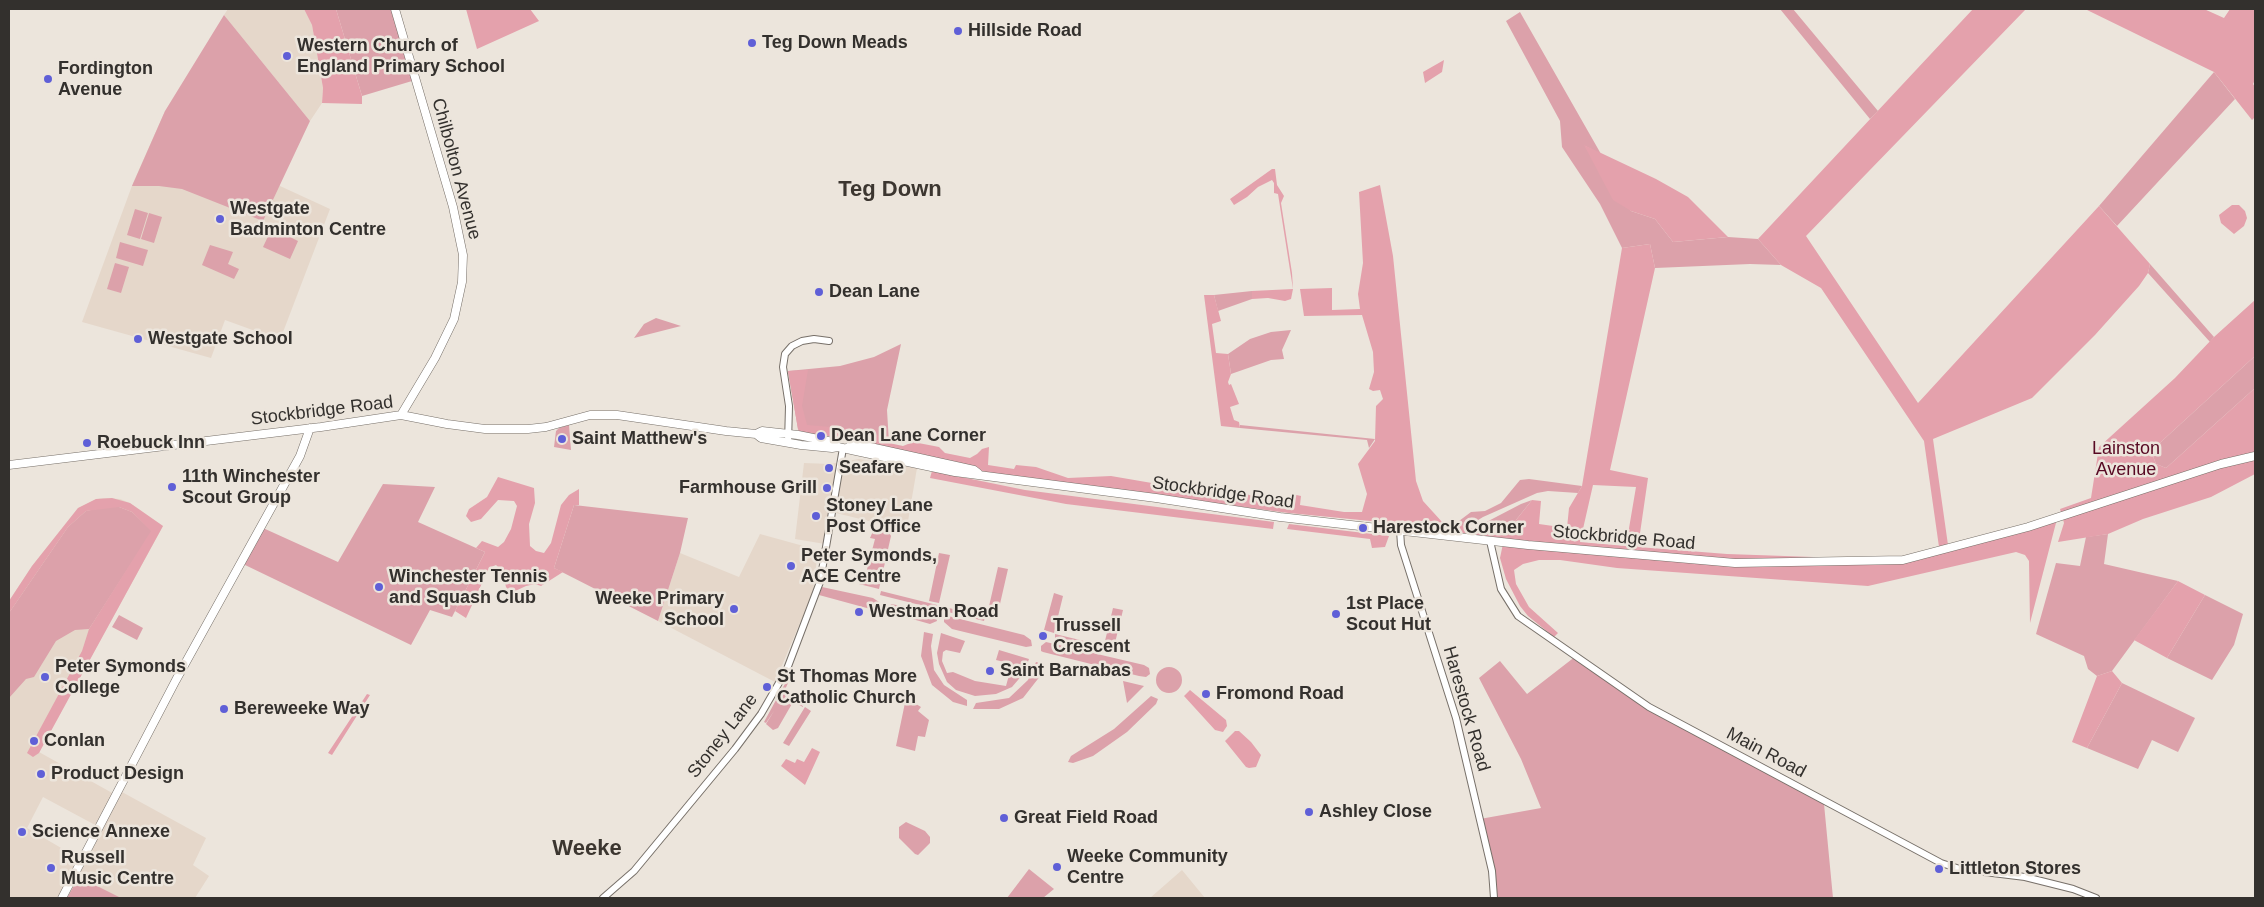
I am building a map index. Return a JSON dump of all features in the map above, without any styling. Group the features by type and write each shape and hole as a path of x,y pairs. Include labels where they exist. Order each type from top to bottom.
{"main road":[{"name":"Chilbolton Avenue","path":"395,9 450,198 463,256 462,282 454,319 435,358 401,415"},
{"name":"Stockbridge Road","path":"9,465 401,415 476,428 528,429 546,427 590,415 617,415 756,434 761,438 788,443 843,448 955,472 1156,498 1280,517 1490,541 1735,563 1903,560 2028,528 2221,464 2255,456"},
{"path":"62,898 190,654 300,456 310,428"},
{"name":"Stockbridge Road","path":"756,434 762,431 789,434 833,442 843,448"}],"street":[{"path":"788,443 789,406 783,367 785,354 792,346 802,340 829,341"},
{"name":"Stoney Lane","path":"603,898 634,871 740,743 761,714 787,669 820,582 843,448"},
{"name":"Harestock Road","path":"1400,530 1404,554 1452,705 1492,871 1494,898"},
{"name":"Main Road","path":"1490,541 1501,588 1518,616 1649,707 1941,863 1960,869 2025,877 2073,889 2096,898"}],"shaded area":[{"name":"Western Church of England Primary School","path":"228,9 304,9 312,25 323,88 322,103 310,121 224,15"},
{"path":"336,9 391,9 412,81 362,96"},
{"path":"1780,9 1793,9 1878,111 1870,119"},
{"path":"1520,12 1601,154 1585,146 1631,211 1655,219 1673,242 1728,237 1758,239 1781,265 1750,264 1655,268 1650,244 1622,248 1600,204 1562,147 1560,121 1506,21"},
{"path":"224,15 310,121 263,221 182,189 159,186 132,186 165,111"},
{"path":"2214,72 2235,99 2117,226 2099,206"},
{"path":"165,111 271,171 280,186 330,209 280,340 225,320 211,358 82,322 133,183"},
{"path":"135,209 148,213 140,239 127,235"},
{"path":"149,213 162,217 154,243 141,239"},
{"path":"272,228 298,241 290,259 263,247"},
{"path":"120,242 148,250 143,266 116,258"},
{"path":"210,245 233,252 228,264 239,269 234,279 202,265"},
{"path":"115,263 129,267 121,293 107,289"},
{"path":"2150,264 2214,337 2210,342 2148,273"},
{"path":"1252,291 1252,299 1218,311 1214,295"},
{"path":"656,318 681,326 634,338 644,324"},
{"path":"1291,330 1282,350 1284,359 1271,360 1231,374 1228,354 1250,339 1271,332"},
{"path":"901,344 887,410 889,443 798,429 788,371 840,366 874,357"},
{"path":"2255,356 2255,388 2166,468 2156,464 2151,451"},
{"path":"569,425 571,450 554,447 556,431"},
{"path":"1240,425 1375,439 1369,448 1367,440 1240,428"},
{"path":"859,459 917,468 907,527 901,529 832,512 825,544 795,539 804,463 830,464"},
{"path":"1529,479 1582,486 1578,493 1548,491 1537,493 1483,517 1467,527 1455,524 1471,512 1485,511 1501,503 1520,480"},
{"name":"Winchester Tennis and Squash Club","path":"383,484 435,487 418,522 485,552 452,617 430,610 411,645 243,564 263,528 338,562"},
{"name":"Peter Symonds College","path":"96,499 120,499 130,503 163,526 39,752 114,794 97,826 43,797 27,828 80,859 59,898 9,898 9,601 32,566 78,508"},
{"path":"1532,500 1508,530 1496,535 1473,529 1521,504"},
{"path":"574,505 688,518 680,553 658,621 554,568"},
{"path":"106,507 119,507 132,512 152,531 89,629 75,630 56,641 34,677 26,679 9,698 9,613 68,527 86,511"},
{"path":"874,529 888,530 891,536 879,589 859,584 860,576 865,577 875,539 870,538"},
{"name":"Weeke Primary School","path":"760,534 818,550 813,592 775,682 658,621 680,553 739,577"},
{"path":"2108,534 2104,564 2178,581 2112,671 2097,676 2088,669 2084,656 2036,634 2056,563 2080,566 2086,537"},
{"path":"939,553 950,555 939,603 929,601"},
{"path":"998,567 1008,569 997,617 987,615"},
{"path":"822,587 873,598 881,606 874,610 819,595"},
{"path":"881,591 985,617 984,621 880,595"},
{"path":"1054,593 1063,596 1054,633 1044,630"},
{"path":"2205,595 2243,614 2234,645 2212,680 2167,658"},
{"path":"891,604 935,613 937,621 930,624 891,613 889,608"},
{"path":"1113,608 1123,610 1114,647 1104,645"},
{"path":"119,615 143,628 137,640 112,627"},
{"path":"948,616 1024,635 1031,640 1032,646 1026,647 952,629 944,622 944,619"},
{"path":"924,632 933,634 931,646 934,670 944,685 967,700 967,706 953,702 932,685 921,656"},
{"path":"941,633 965,641 960,653 946,650 943,652 942,661 947,673 953,672 975,681 1006,686 1012,664 996,660 999,650 1029,659 1024,673 1012,687 996,694 975,696 956,690 947,682 939,664 937,653"},
{"path":"1055,634 1113,648 1112,652 1055,638"},
{"path":"1046,642 1144,665 1149,668 1150,674 1146,677 1139,676 1043,652 1041,651 1041,646"},
{"path":"1576,656 1649,707 1824,804 1833,898 1494,898 1480,819 1541,808 1521,759 1479,678 1500,661 1527,694"},
{"path":"1036,662 1044,664 1041,675 1023,698 999,709 973,709 976,703 1009,698 1028,680"},
{"path":"1169,667 1179,670 1182,680 1179,690 1169,693 1159,690 1156,680 1159,670"},
{"path":"787,680 789,681 781,698 784,693 803,707 793,702 778,728 773,730 766,724 774,711 766,723 764,722"},
{"path":"1123,681 1144,686 1127,703"},
{"path":"2122,683 2195,718 2178,752 2152,740 2138,769 2087,748"},
{"path":"1151,696 1158,699 1156,704 1127,732 1093,756 1073,763 1068,762 1071,756 1114,729"},
{"path":"906,698 921,707 918,711 929,720 925,737 918,736 915,751 896,746"},
{"path":"805,707 811,711 789,746 783,743"},
{"path":"122,792 206,838 193,865 209,876 195,898 67,898"},
{"path":"906,822 925,831 930,837 930,843 918,855 899,838 899,827"},
{"path":"1029,869 1054,889 1043,898 1007,898"},
{"path":"1182,870 1205,898 1150,898"},
{"path":"79,877 121,898 67,898"}],"green space":[{"path":"304,9 336,9 362,96 362,104 322,103 323,88 312,25"},
{"path":"466,9 530,9 539,21 477,49"},
{"path":"1973,9 2026,9 1806,236 1918,403 2099,206 2150,264 2148,273 2139,286 2095,335 2032,398 1933,439 1948,545 1939,547 1924,441 1821,288 1781,265 1758,239"},
{"path":"2085,9 2204,9 2224,18 2230,9 2255,9 2255,80 2253,84 2255,87 2255,117 2252,120 2214,72"},
{"path":"1444,60 1442,72 1425,83 1423,72"},
{"path":"1584,145 1656,179 1688,197 1728,237 1673,242 1655,219 1631,211 1613,200"},
{"path":"1272,169 1275,169 1277,185 1284,196 1281,203 1293,289 1278,194 1274,193 1274,183 1272,180 1258,187 1234,205 1230,199"},
{"path":"1380,185 1393,256 1416,481 1423,501 1443,523 1455,524 1496,535 1508,530 1532,500 1541,501 1539,524 1567,528 1569,508 1582,486 1622,248 1650,244 1655,268 1610,470 1648,478 1638,547 1727,554 1900,560 2057,519 2030,623 2029,561 2025,555 2016,552 1868,586 1617,568 1560,560 1539,560 1523,564 1514,570 1516,584 1529,607 1558,633 1554,637 1528,616 1520,606 1506,579 1500,558 1504,539 1401,524 1289,513 1013,477 980,471 858,440 799,432 788,371 808,370 802,406 807,425 856,429 889,439 889,443 903,446 913,442 939,447 945,453 970,458 982,449 989,447 988,465 1014,469 1016,465 1036,467 1068,478 1111,476 1181,488 1241,492 1281,504 1292,494 1301,496 1300,505 1344,512 1362,512 1367,494 1358,464 1375,441 1376,406 1383,399 1380,390 1373,391 1369,389 1374,372 1373,352 1362,315 1304,316 1300,289 1332,288 1332,310 1360,309 1358,294 1363,263 1359,192","holes":["1593,485 1636,487 1626,546 1580,542"]},
{"path":"2232,205 2239,205 2245,211 2247,218 2244,226 2234,234 2221,223 2219,215"},
{"path":"1293,289 1291,299 1285,301 1268,298 1252,299 1252,291"},
{"path":"1204,295 1214,295 1221,321 1212,324 1216,353 1228,354 1231,374 1228,382 1229,385 1231,384 1239,404 1230,407 1234,420 1239,422 1240,428 1221,426"},
{"name":"Lainston Avenue","path":"2255,300 2255,356 2151,451 2156,464 2166,468 2255,388 2255,474 2211,497 2143,519 2108,534 2058,542 2064,523 2060,509 2091,498 2099,447 2175,378 2214,337"},
{"path":"932,471 1025,490 1274,522 1273,529 1066,504 930,478"},
{"path":"498,477 534,488 535,503 529,524 530,546 536,551 544,553 551,543 561,505 569,495 579,489 579,505 574,505 554,568 563,572 541,586 535,584 526,586 511,593 506,587 502,571 496,565 489,568 466,618 455,611 485,552 476,548 482,541 498,547 504,542 511,529 517,506 514,501 498,500 481,519 471,522 466,516 469,509 487,497"},
{"path":"112,498 130,503 163,526 39,753 33,757 27,753 82,651 89,629 151,531 132,512 119,507 86,511 68,527 9,613 9,601 32,566 78,508 96,499"},
{"path":"1289,524 1389,536 1385,547 1372,548 1370,539 1287,529"},
{"path":"2178,581 2205,595 2167,658 2134,640"},
{"path":"2112,671 2122,683 2087,748 2072,742 2097,676"},
{"path":"1190,690 1226,720 1227,726 1223,732 1215,730 1184,696"},
{"path":"367,694 370,695 332,755 328,753"},
{"path":"1235,731 1239,731 1251,742 1261,755 1256,767 1246,767 1225,741"},
{"path":"812,748 820,752 805,785 781,766 786,759 795,763 797,759 804,762"}],"place":[{"name":"Hillside Road","path":"958,31"},
{"name":"Teg Down Meads","path":"752,43"},
{"name":"Western Church of England Primary School","path":"287,56"},
{"name":"Fordington Avenue","path":"48,79"},
{"name":"Westgate Badminton Centre","path":"220,219"},
{"name":"Dean Lane","path":"819,292"},
{"name":"Westgate School","path":"138,339"},
{"name":"Dean Lane Corner","path":"821,436"},
{"name":"Saint Matthew's","path":"562,439"},
{"name":"Roebuck Inn","path":"87,443"},
{"name":"Seafare","path":"829,468"},
{"name":"11th Winchester Scout Group","path":"172,487"},
{"name":"Farmhouse Grill","path":"827,488"},
{"name":"Stoney Lane Post Office","path":"816,516"},
{"name":"Harestock Corner","path":"1363,528"},
{"name":"Peter Symonds, ACE Centre","path":"791,566"},
{"name":"Winchester Tennis and Squash Club","path":"379,587"},
{"name":"Weeke Primary School","path":"734,609"},
{"name":"Westman Road","path":"859,612"},
{"name":"1st Place Scout Hut","path":"1336,614"},
{"name":"Trussell Crescent","path":"1043,636"},
{"name":"Saint Barnabas","path":"990,671"},
{"name":"Peter Symonds College","path":"45,677"},
{"name":"St Thomas More Catholic Church","path":"767,687"},
{"name":"Fromond Road","path":"1206,694"},
{"name":"Bereweeke Way","path":"224,709"},
{"name":"Conlan","path":"34,741"},
{"name":"Product Design","path":"41,774"},
{"name":"Ashley Close","path":"1309,812"},
{"name":"Great Field Road","path":"1004,818"},
{"name":"Science Annexe","path":"22,832"},
{"name":"Weeke Community Centre","path":"1057,867"},
{"name":"Russell Music Centre","path":"51,868"},
{"name":"Littleton Stores","path":"1939,869"}],"district":[{"name":"Teg Down","path":"890,190"},
{"name":"Weeke","path":"587,849"}]}
